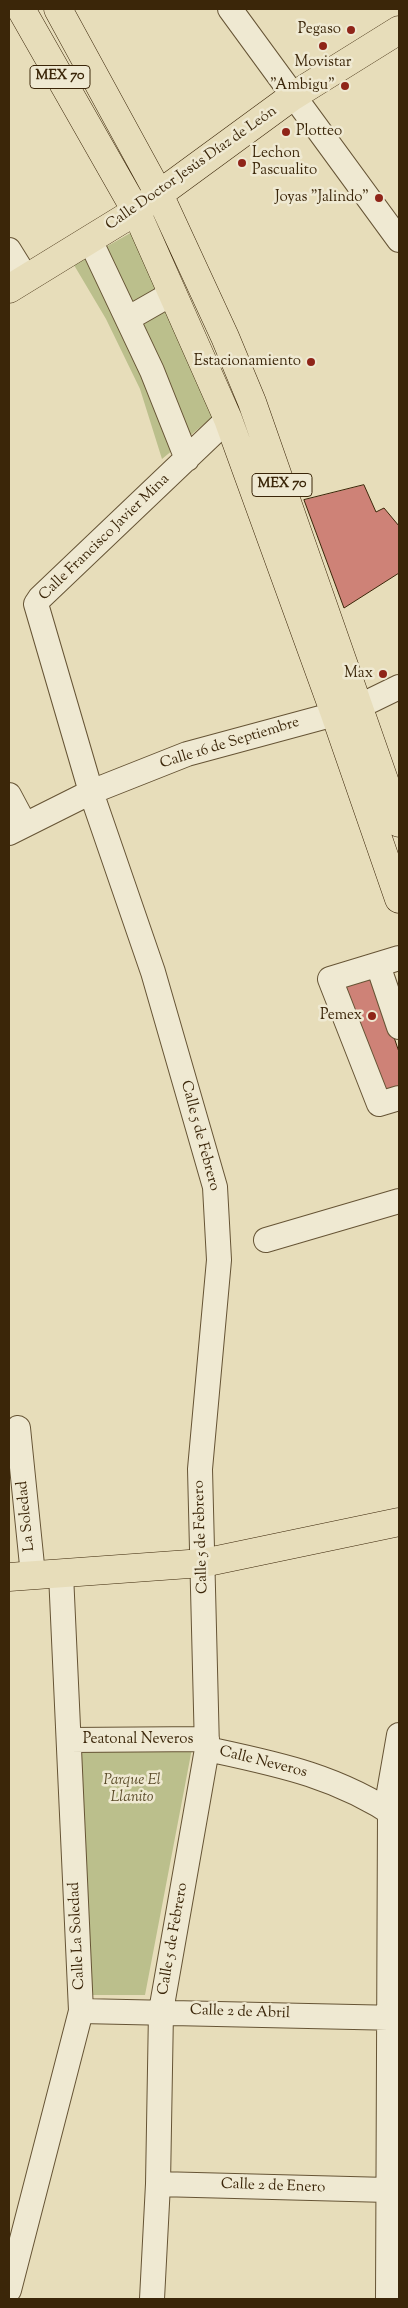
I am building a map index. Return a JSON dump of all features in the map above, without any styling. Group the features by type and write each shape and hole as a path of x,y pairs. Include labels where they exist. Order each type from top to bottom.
{"main road":[{"name":"MEX 70","path":"21,9 136,211 228,419 347,710 399,823"},
{"name":"MEX 70","path":"58,9 159,194 225,337 252,402 347,710 399,899"},
{"name":"Calle Doctor Jesús Díaz de León","path":"18,284 136,211 293,96 399,30"},
{"path":"21,1576 203,1563 399,1522"}],"street":[{"path":"230,9 399,240"},
{"path":"90,240 129,318 186,459"},
{"path":"9,250 18,284"},
{"path":"129,318 164,298"},
{"name":"Calle Francisco Javier Mina","path":"91,792 36,604 40,598 228,419"},
{"name":"Calle 16 de Septiembre","path":"17,829 91,792 187,754 347,710 399,686"},
{"name":"Calle 5 de Febrero","path":"91,792 153,972 215,1188 219,1260 200,1469 207,1744 161,2011 158,2184 152,2299"},
{"path":"9,795 17,829"},
{"path":"399,1027 388,962 330,979 379,1104 399,1098"},
{"path":"266,1240 399,1201"},
{"name":"La Soledad","path":"18,1428 21,1576"},
{"name":"Calle La Soledad","path":"9,2290 81,2011 61,1574"},
{"path":"388,2299 388,2190 394,2018 395,1815 388,1798 399,1735"},
{"name":"Peatonal Neveros","path":"69,1740 207,1744"},
{"name":"Calle Neveros","path":"207,1744 288,1766 346,1787 395,1815"},
{"name":"Calle 2 de Abril","path":"81,2011 161,2011 394,2018"},
{"name":"Calle 2 de Enero","path":"158,2184 388,2190"}],"green space":[{"path":"134,231 216,414 162,459 140,389 106,319 74,265"},
{"name":"Parque El Llanito","path":"194,1738 145,1995 90,1995 79,1741"}],"building":[{"path":"364,485 376,512 384,508 399,526 399,573 344,608 304,500"},
{"name":"Pemex","path":"372,972 399,1052 399,1089 383,1095 344,981"}],"place":[{"name":"Pegaso","path":"351,30"},
{"name":"Movistar","path":"323,46"},
{"name":"\"Ambigu\"","path":"345,86"},
{"name":"Plotteo","path":"286,132"},
{"name":"Lechon Pascualito","path":"242,163"},
{"name":"Joyas \"Jalindo\"","path":"379,198"},
{"name":"Estacionamiento","path":"311,362"},
{"name":"Max","path":"383,674"},
{"name":"Pemex","path":"372,1016"}]}
